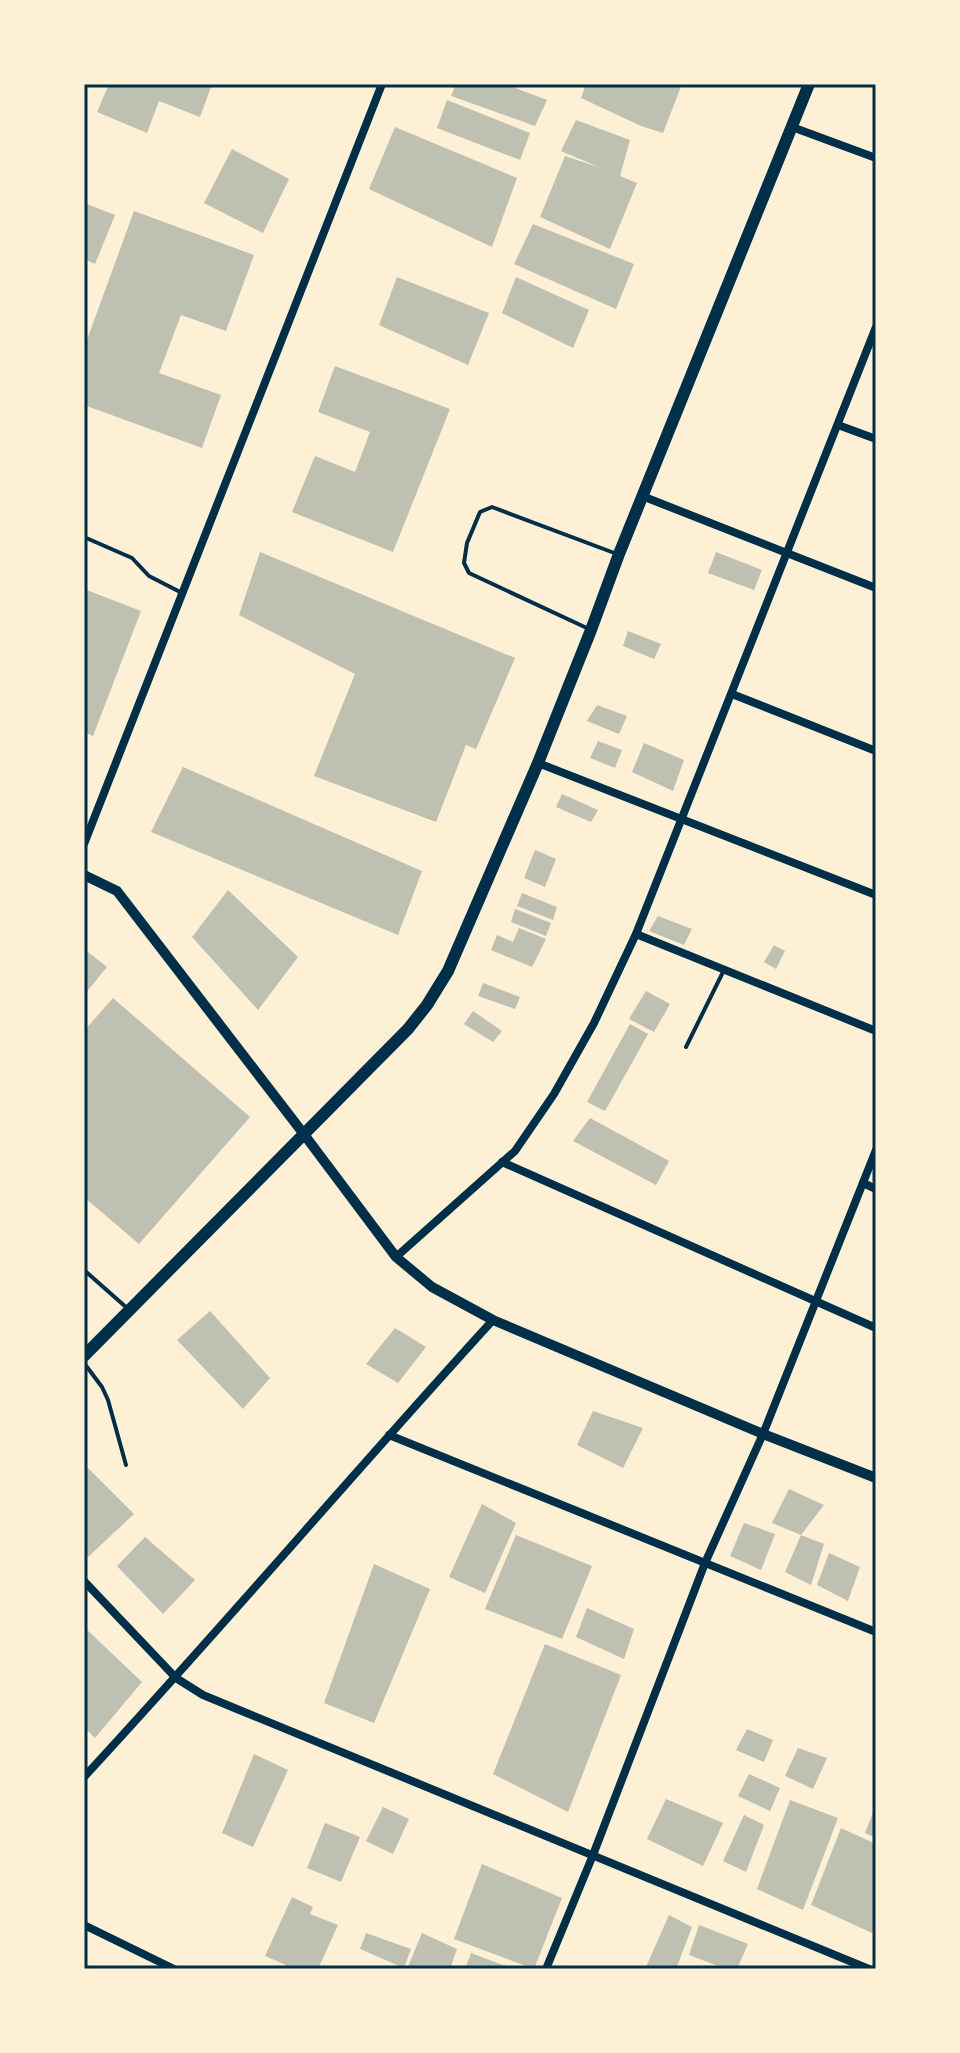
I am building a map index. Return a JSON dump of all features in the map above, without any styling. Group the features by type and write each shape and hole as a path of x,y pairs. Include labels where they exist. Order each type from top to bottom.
{"main road":[{"path":"84,1356 408,1029 448,971 538,763 809,84"}],"street":[{"path":"84,844 382,84"},
{"path":"792,127 876,158"},
{"path":"396,1257 515,1151 554,1094 594,1023 636,934 876,327"},
{"path":"838,425 876,439"},
{"path":"642,496 876,588"},
{"path":"732,694 876,751"},
{"path":"538,763 876,895"},
{"path":"84,875 117,891 396,1257 432,1287 493,1320 763,1434 876,1478"},
{"path":"636,934 876,1031"},
{"path":"546,1969 705,1563 763,1434 876,1150"},
{"path":"502,1162 876,1328"},
{"path":"863,1183 876,1189"},
{"path":"84,1777 176,1678 493,1320"},
{"path":"389,1435 876,1632"},
{"path":"84,1581 176,1678 203,1695 869,1969"},
{"path":"84,1925 174,1969"}],"lane":[{"path":"591,630 469,573 464,563 467,543 480,512 492,507 619,554"},
{"path":"84,537 132,558 149,576 182,593"},
{"path":"686,1047 724,970"},
{"path":"84,1270 129,1310"},
{"path":"84,1363 108,1400 126,1465"}],"building":[{"path":"109,84 212,84 200,117 159,101 147,133 97,112"},
{"path":"456,84 505,84 547,100 535,126 451,96"},
{"path":"586,84 682,84 663,133 581,98"},
{"path":"447,100 530,133 520,160 437,128"},
{"path":"576,120 630,140 620,176 637,183 610,249 540,217 565,156 601,168 561,151"},
{"path":"395,127 517,178 492,247 369,189"},
{"path":"232,149 289,179 263,233 204,203"},
{"path":"84,203 115,215 95,264 84,259"},
{"path":"134,211 254,255 226,331 181,315 159,373 221,395 202,448 84,405 84,348"},
{"path":"533,224 634,264 616,309 514,264"},
{"path":"397,277 489,313 468,365 379,325"},
{"path":"516,277 589,310 573,348 502,313"},
{"path":"335,366 450,409 393,552 292,512 315,456 355,472 370,432 318,412"},
{"path":"260,552 515,658 476,749 466,745 436,822 314,776 355,674 239,615"},
{"path":"716,552 762,570 754,590 708,573"},
{"path":"84,589 141,611 93,736 84,732"},
{"path":"628,631 661,644 654,659 623,646"},
{"path":"597,705 627,716 619,734 587,721"},
{"path":"598,741 622,750 615,768 590,758"},
{"path":"644,743 684,760 673,791 632,772"},
{"path":"183,767 422,871 398,935 151,832"},
{"path":"562,794 598,810 591,822 556,807"},
{"path":"535,850 556,859 545,887 524,878"},
{"path":"228,890 298,957 258,1010 192,937"},
{"path":"522,893 557,907 553,920 517,906"},
{"path":"515,909 551,923 546,936 511,922"},
{"path":"658,916 692,929 684,945 649,931"},
{"path":"519,928 546,939 532,967 491,950 497,935 513,942"},
{"path":"774,945 785,951 776,969 764,962"},
{"path":"84,949 107,967 84,995"},
{"path":"483,983 520,997 515,1009 478,996"},
{"path":"646,991 670,1004 654,1032 629,1019"},
{"path":"113,998 250,1117 139,1244 84,1197 84,1031"},
{"path":"473,1011 502,1031 493,1042 464,1024"},
{"path":"630,1024 648,1034 605,1111 587,1102"},
{"path":"590,1118 669,1161 656,1185 573,1141"},
{"path":"210,1311 270,1378 243,1409 177,1340"},
{"path":"395,1328 426,1347 398,1383 366,1364"},
{"path":"593,1411 643,1428 623,1468 577,1445"},
{"path":"84,1464 134,1514 88,1557 84,1553"},
{"path":"789,1489 824,1505 801,1535 772,1523"},
{"path":"482,1504 516,1523 485,1593 449,1577"},
{"path":"744,1523 775,1534 761,1570 730,1556"},
{"path":"516,1535 592,1566 562,1639 485,1609"},
{"path":"801,1535 824,1544 811,1585 785,1572"},
{"path":"145,1537 195,1580 163,1614 117,1566"},
{"path":"829,1553 860,1567 848,1601 817,1585"},
{"path":"374,1564 430,1589 374,1723 324,1703"},
{"path":"587,1608 634,1629 624,1659 576,1637"},
{"path":"84,1627 142,1682 95,1738 84,1727"},
{"path":"545,1644 621,1675 568,1812 493,1774"},
{"path":"747,1729 773,1740 764,1762 736,1750"},
{"path":"798,1748 827,1758 813,1789 785,1776"},
{"path":"254,1754 288,1770 253,1847 222,1833"},
{"path":"749,1774 780,1788 770,1811 738,1796"},
{"path":"666,1799 723,1823 703,1866 647,1839"},
{"path":"790,1800 838,1818 803,1910 757,1889"},
{"path":"876,1805 876,1838 865,1833"},
{"path":"383,1807 409,1819 393,1854 366,1841"},
{"path":"744,1815 764,1825 746,1872 723,1861"},
{"path":"325,1823 360,1837 341,1882 307,1868"},
{"path":"841,1828 876,1844 876,1923 872,1933 811,1905"},
{"path":"482,1864 562,1898 534,1969 454,1939"},
{"path":"292,1897 313,1907 310,1914 338,1925 318,1969 285,1969 286,1965 265,1956"},
{"path":"669,1915 692,1927 676,1969 645,1969"},
{"path":"699,1925 748,1944 737,1969 726,1969 689,1955"},
{"path":"366,1933 411,1949 404,1968 360,1949"},
{"path":"422,1933 457,1949 450,1969 407,1969"},
{"path":"471,1953 513,1969 465,1969"}]}
